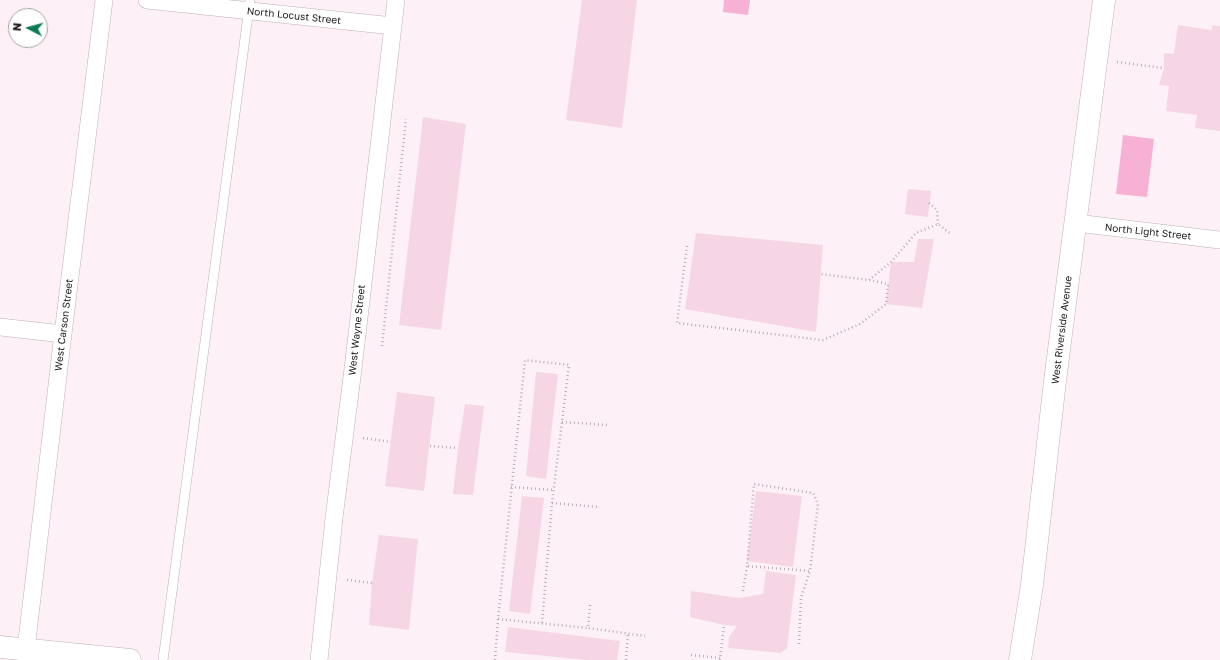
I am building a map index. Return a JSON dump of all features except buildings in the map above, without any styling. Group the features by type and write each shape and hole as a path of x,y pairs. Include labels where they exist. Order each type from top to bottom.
{"street":[{"name":"West Carson Street","path":"26,649 104,0"},
{"name":"North Locust Street","path":"147,0 249,5 393,26"},
{"name":"West Wayne Street","path":"319,660 334,518 396,0"},
{"name":"West Riverside Avenue","path":"1020,660 1032,585 1055,381 1104,0"},
{"name":"North Light Street","path":"1076,224 1220,240"},
{"path":"0,327 63,334"},
{"path":"0,647 130,660"}],"lane":[{"path":"163,660 249,5"}],"path":[{"path":"1115,62 1164,68"},
{"path":"382,346 406,119"},
{"path":"929,203 937,210 938,224 951,234"},
{"path":"869,280 891,262 916,233 938,224"},
{"path":"687,246 677,323 823,340 860,324 886,304 888,284 821,274"},
{"path":"495,660 511,487 525,360 569,365 552,503 542,624"},
{"path":"562,422 608,425"},
{"path":"345,436 391,442"},
{"path":"430,446 458,448"},
{"path":"743,592 747,566 754,484 813,493 818,504 810,571 801,598 799,644"},
{"path":"511,487 554,490"},
{"path":"552,503 600,507"},
{"path":"747,566 810,571"},
{"path":"328,577 372,583"},
{"path":"588,628 590,605"},
{"path":"498,619 588,628 645,636"},
{"path":"691,655 720,659 724,625"},
{"path":"626,660 628,633"}],"shaded area":[{"path":"724,0 750,0 748,15 723,12"},
{"path":"1123,135 1154,139 1147,197 1116,194"}]}
